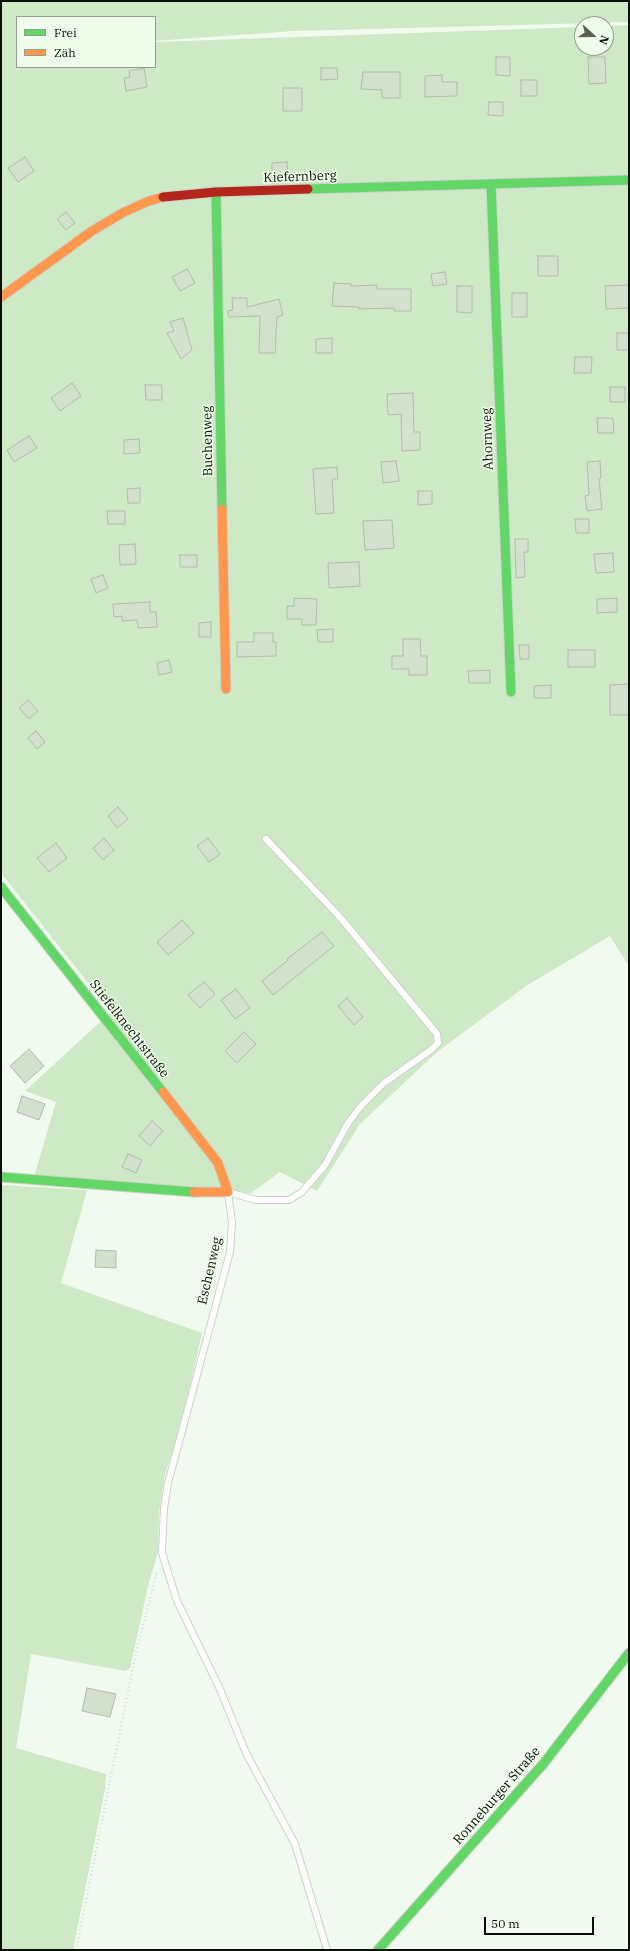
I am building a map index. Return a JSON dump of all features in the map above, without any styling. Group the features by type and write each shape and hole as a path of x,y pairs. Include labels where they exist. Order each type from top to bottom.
{"street":[{"name":"Kiefernberg","path":"1,297 92,231 124,212 149,201 164,197 216,192 629,180"},
{"name":"Ahornweg","path":"491,184 511,692"},
{"name":"Buchenweg","path":"216,192 226,689"},
{"name":"Stiefelknechtstraße","path":"1,887 218,1163 228,1192"},
{"path":"1,1178 207,1193 228,1192"},
{"name":"Ronneburger Straße","path":"378,1950 544,1763 629,1653"}],"lane":[{"path":"228,1192 256,1200 289,1200 302,1192 325,1165 348,1123 361,1106 384,1083 432,1050 438,1043 437,1034 339,916 266,839"},
{"name":"Eschenweg","path":"228,1192 232,1223 230,1252 168,1484 164,1508 162,1553 177,1601 219,1687 246,1753 295,1844 328,1950"}],"path":[{"path":"76,1950 135,1657 162,1553"}],"green space":[{"path":"1,1 629,1 629,22 614,22 614,16 574,16 574,23 294,31 156,41 156,16 16,16 16,68 156,68 156,42 574,27 574,56 614,56 614,26 629,25 629,966 610,936 526,986 437,1052 360,1124 317,1191 280,1172 251,1193 34,1177 56,1102 25,1091 111,1012 1,873"},
{"path":"1,1185 87,1190 61,1283 202,1333 180,1430 165,1474 159,1512 158,1552 149,1582 130,1668 126,1671 31,1654 16,1748 106,1774 105,1789 73,1950 1,1950"}],"building":[{"path":"496,57 510,57 510,76 496,75"},
{"path":"588,57 605,57 606,83 589,84"},
{"path":"144,68 147,87 126,91 124,78 130,77 129,71"},
{"path":"321,68 337,68 338,79 321,80"},
{"path":"363,72 400,72 400,98 382,98 382,90 361,89"},
{"path":"442,75 442,82 457,82 457,96 425,97 425,76"},
{"path":"521,80 537,80 537,96 521,96"},
{"path":"283,88 302,88 302,111 283,111"},
{"path":"489,102 503,102 503,116 488,115"},
{"path":"25,157 34,171 18,182 8,168"},
{"path":"287,162 288,177 272,177 272,163"},
{"path":"66,212 75,223 66,230 57,219"},
{"path":"538,256 558,256 558,276 538,276"},
{"path":"187,269 195,283 180,291 172,277"},
{"path":"445,272 447,284 433,286 431,274"},
{"path":"334,283 351,284 351,286 377,285 377,289 411,289 411,311 394,311 394,308 359,309 359,307 332,306"},
{"path":"629,285 629,308 606,309 605,286"},
{"path":"457,286 472,286 472,313 457,312"},
{"path":"512,293 527,293 527,317 512,317"},
{"path":"232,298 247,298 247,307 279,299 283,315 277,317 275,353 259,353 260,316 229,317 228,311 233,310"},
{"path":"183,318 192,350 181,359 167,333 174,331 170,322"},
{"path":"617,333 629,333 629,350 617,350"},
{"path":"332,338 332,353 316,353 316,339"},
{"path":"575,357 592,357 591,373 574,373"},
{"path":"72,383 81,396 60,411 51,398"},
{"path":"145,385 162,385 162,400 146,400"},
{"path":"610,387 625,387 625,402 610,402"},
{"path":"413,393 414,432 420,432 420,450 402,451 401,414 388,415 387,394"},
{"path":"597,418 613,418 614,433 598,433"},
{"path":"29,436 37,448 14,462 7,450"},
{"path":"139,439 140,453 124,454 124,440"},
{"path":"396,461 399,481 383,483 381,462"},
{"path":"600,461 601,478 599,479 602,509 587,511 585,496 589,495 587,462"},
{"path":"337,467 338,479 332,479 334,513 316,514 313,469"},
{"path":"140,488 140,503 128,503 127,489"},
{"path":"418,491 432,491 432,504 418,505"},
{"path":"107,511 125,511 125,524 108,524"},
{"path":"575,519 589,519 589,533 576,533"},
{"path":"392,520 394,548 365,550 363,521"},
{"path":"515,539 528,539 528,552 524,552 525,577 516,578"},
{"path":"135,544 136,564 120,565 119,545"},
{"path":"613,553 614,572 596,573 594,554"},
{"path":"180,555 197,555 197,567 180,567"},
{"path":"359,562 360,586 329,588 328,563"},
{"path":"103,575 108,588 96,593 91,579"},
{"path":"294,598 317,599 316,625 302,625 302,619 287,619 287,606 294,606"},
{"path":"617,598 617,612 597,613 597,599"},
{"path":"150,602 150,612 156,612 157,627 138,628 137,620 122,621 122,616 114,617 113,604"},
{"path":"211,622 211,637 199,637 199,623"},
{"path":"333,629 333,642 318,642 317,630"},
{"path":"254,633 273,633 273,642 276,642 276,656 237,657 237,642 254,642"},
{"path":"403,639 420,639 421,656 427,656 427,675 409,675 409,669 392,669 392,656 403,656"},
{"path":"519,645 529,645 529,659 520,659"},
{"path":"568,650 595,650 595,667 568,667"},
{"path":"169,660 172,672 159,675 157,663"},
{"path":"490,670 490,683 469,683 468,671"},
{"path":"629,684 629,715 610,715 610,685"},
{"path":"551,685 551,698 534,698 534,686"},
{"path":"28,700 38,711 29,719 19,708"},
{"path":"36,731 45,742 37,749 28,738"},
{"path":"118,807 128,819 117,828 108,816"},
{"path":"104,838 114,850 103,860 93,848"},
{"path":"208,838 220,854 209,862 197,846"},
{"path":"56,843 67,858 49,872 37,858"},
{"path":"182,920 194,933 168,955 157,942"},
{"path":"322,932 334,946 273,995 262,981 288,960 287,959"},
{"path":"204,982 215,994 200,1008 188,995"},
{"path":"236,989 250,1008 235,1019 221,1000"},
{"path":"347,998 363,1017 354,1025 338,1006"},
{"path":"244,1032 256,1044 237,1063 225,1051"},
{"path":"29,1049 44,1066 25,1083 10,1066"},
{"path":"22,1096 45,1104 39,1120 17,1112"},
{"path":"152,1121 163,1131 150,1146 139,1136"},
{"path":"128,1154 142,1160 136,1173 122,1167"},
{"path":"96,1250 116,1251 116,1268 95,1267"},
{"path":"87,1688 116,1694 110,1717 82,1711"}],"traffic: fast":[{"path":"308,189 629,180"},
{"path":"491,184 511,692"},
{"path":"216,192 222,509"},
{"path":"1,887 163,1092"},
{"path":"1,1177 194,1192"},
{"path":"378,1950 544,1763 629,1653"}],"traffic: slow":[{"path":"1,297 92,231 124,212 149,201 163,197"},
{"path":"222,509 226,689"},
{"path":"163,1092 218,1163 228,1192 194,1192"}],"traffic: jam":[{"path":"163,197 216,192 308,189"}]}
